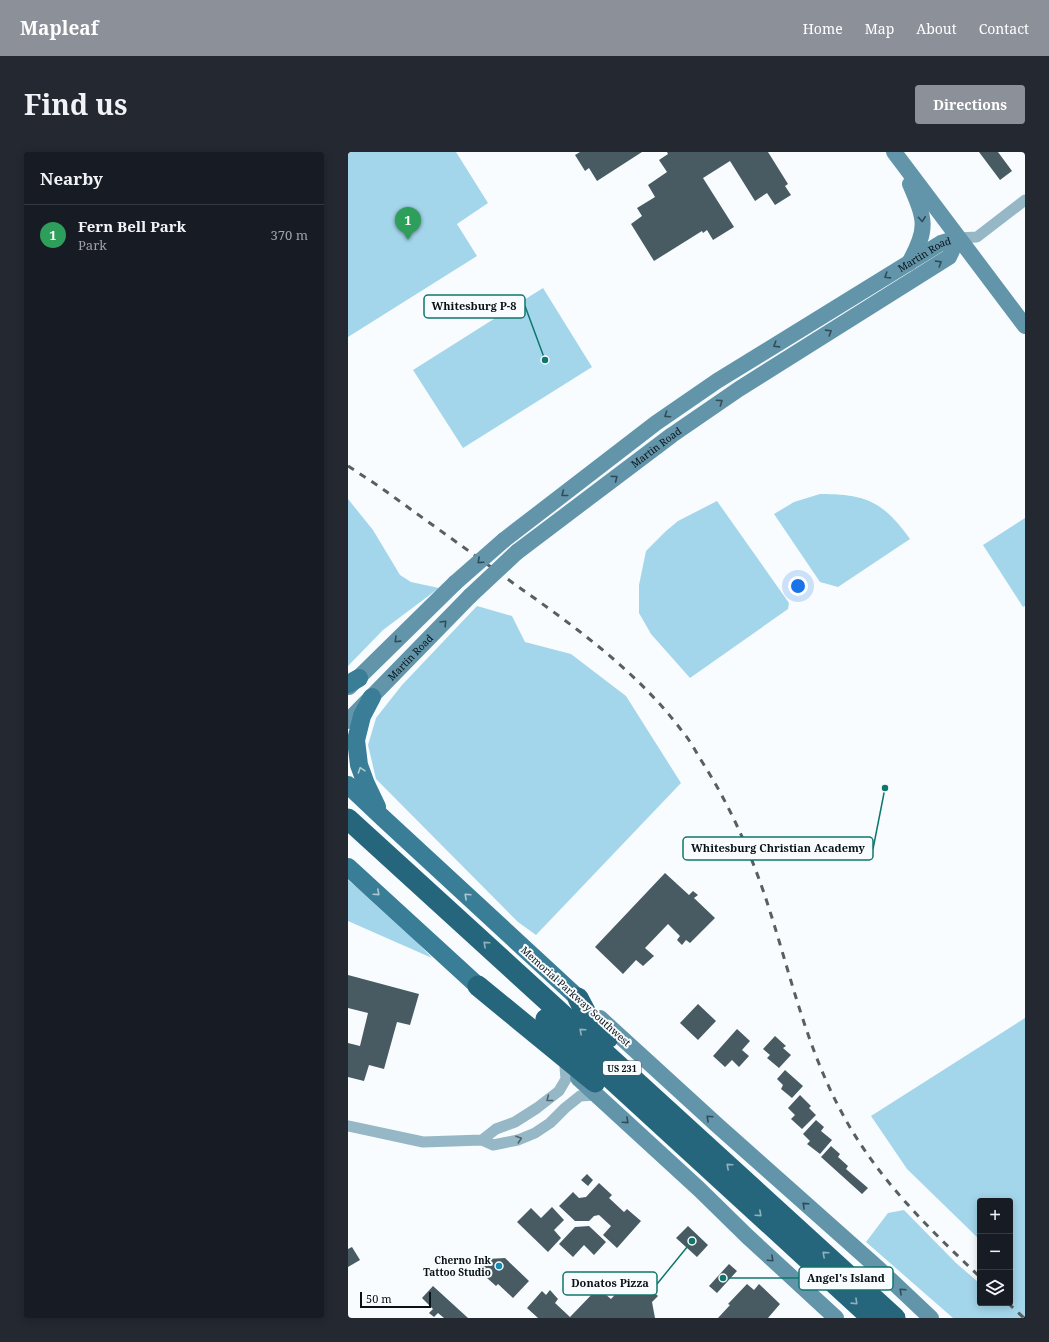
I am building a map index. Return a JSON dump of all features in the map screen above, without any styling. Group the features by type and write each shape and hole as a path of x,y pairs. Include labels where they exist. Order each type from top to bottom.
{"highway":[{"name":"US 231","path":"348,819 701,1150 872,1318"},
{"name":"US 231","path":"348,838 701,1150 896,1318"},
{"path":"478,986 671,1144 701,1150 692,1121 654,1088 588,1017 578,998"}],"main road":[{"path":"896,154 1025,326"},
{"path":"896,154 922,211 923,234 909,263"},
{"name":"Martin Road","path":"352,683 455,583 504,540 656,423 717,382 941,243 958,238"},
{"name":"Martin Road","path":"348,721 470,596 517,552 672,435 739,389 949,257 958,238"},
{"path":"372,697 362,716 356,740 359,765 366,784 383,818"},
{"name":"Memorial Parkway Southwest","path":"352,791 728,1135 879,1269 931,1318"},
{"path":"348,867 699,1189 747,1236 836,1318"}],"street":[{"path":"958,238 977,236 1025,200"},
{"path":"482,1140 496,1130 515,1122 532,1112 559,1091 566,1079 565,1067"},
{"path":"348,1126 423,1142 482,1140 493,1145 518,1140 535,1133 550,1123 580,1096 597,1095"}],"shaded area":[{"path":"348,152 456,152 488,203 457,224 477,256 348,337"},
{"path":"543,288 592,367 463,448 413,370"},
{"path":"820,494 849,496 872,502 891,516 910,539 838,587 820,582 774,514 794,502"},
{"path":"348,499 373,530 400,575 411,582 439,588 383,630 348,666"},
{"path":"717,501 789,603 788,609 690,678 651,634 639,613 639,585 646,551 678,521"},
{"path":"1025,518 1025,606 1023,607 983,545"},
{"path":"477,606 512,616 525,642 571,654 626,696 681,783 536,935 518,922 376,779 368,745 376,718 402,685"},
{"path":"348,880 397,921 432,958 348,921"},
{"path":"1025,1018 1025,1318 953,1318 866,1242 888,1213 904,1210 956,1263 977,1281 977,1306 1013,1306 1013,1198 977,1198 977,1237 907,1169 871,1116"}],"building":[{"path":"580,152 642,152 597,181 589,168 585,171 575,155"},
{"path":"667,152 768,152 788,184 785,186 791,195 775,205 767,193 755,201 730,161 703,178 734,227 713,240 707,230 703,233 702,231 654,261 631,224 642,216 637,208 655,197 648,185 667,172 659,160 668,154"},
{"path":"979,152 998,152 1012,171 1000,180"},
{"path":"665,873 689,895 693,891 698,895 694,898 715,918 690,943 686,940 682,945 677,940 680,936 668,924 645,948 654,956 643,966 636,960 623,974 595,947"},
{"path":"348,975 419,994 410,1025 397,1022 384,1069 369,1065 364,1081 348,1077 348,1043 360,1046 368,1013 348,1008"},
{"path":"698,1004 716,1021 698,1040 680,1023"},
{"path":"737,1029 750,1041 742,1050 749,1056 739,1067 732,1060 725,1067 713,1056"},
{"path":"775,1036 786,1046 783,1048 791,1055 779,1068 767,1058 770,1055 763,1049"},
{"path":"785,1070 803,1086 792,1098 781,1089 783,1085 777,1079"},
{"path":"800,1095 811,1106 809,1108 816,1115 802,1129 791,1119 795,1115 788,1108"},
{"path":"816,1120 824,1127 821,1131 832,1140 820,1154 807,1144 810,1141 803,1134"},
{"path":"831,1146 840,1154 838,1157 848,1166 846,1169 868,1188 862,1194 821,1157"},
{"path":"587,1174 593,1180 588,1186 581,1180"},
{"path":"599,1183 612,1195 609,1198 624,1212 627,1209 641,1221 617,1248 603,1235 611,1226 599,1215 594,1216 589,1221 575,1221 559,1206 573,1192 579,1198 586,1197"},
{"path":"552,1207 564,1220 554,1230 561,1238 548,1252 517,1222 531,1208 541,1218"},
{"path":"589,1226 606,1242 594,1255 584,1245 573,1257 559,1244 575,1227"},
{"path":"688,1226 708,1245 697,1257 676,1238"},
{"path":"352,1247 360,1260 348,1267 348,1249"},
{"path":"505,1258 529,1281 513,1298 498,1284 496,1286 477,1269 487,1259"},
{"path":"729,1264 737,1271 717,1293 709,1286"},
{"path":"630,1279 635,1285 640,1280 658,1296 652,1302 655,1318 538,1318 527,1308 542,1291 546,1295 550,1290 558,1299 555,1303 570,1317 598,1288 611,1299"},
{"path":"747,1284 754,1290 759,1284 780,1304 768,1318 718,1318 730,1305 728,1304"},
{"path":"433,1286 468,1318 444,1318 438,1313 434,1317 429,1313 433,1309 422,1298"}],"railway":[{"path":"348,466 380,487 536,599 604,651 645,689 685,734 728,807 751,859 774,923 799,1006 818,1061 842,1113 871,1159 904,1201 941,1240 977,1274"},
{"path":"1011,1306 1024,1318"}],"place":[{"name":"Fern Bell Park","path":"408,240"},
{"name":"Whitesburg P-8","path":"545,360"},
{"name":"Whitesburg Christian Academy","path":"885,788"},
{"name":"Donatos Pizza","path":"692,1241"},
{"name":"Cherno Ink Tattoo Studio","path":"499,1266"},
{"name":"Angel's Island","path":"723,1278"}]}
